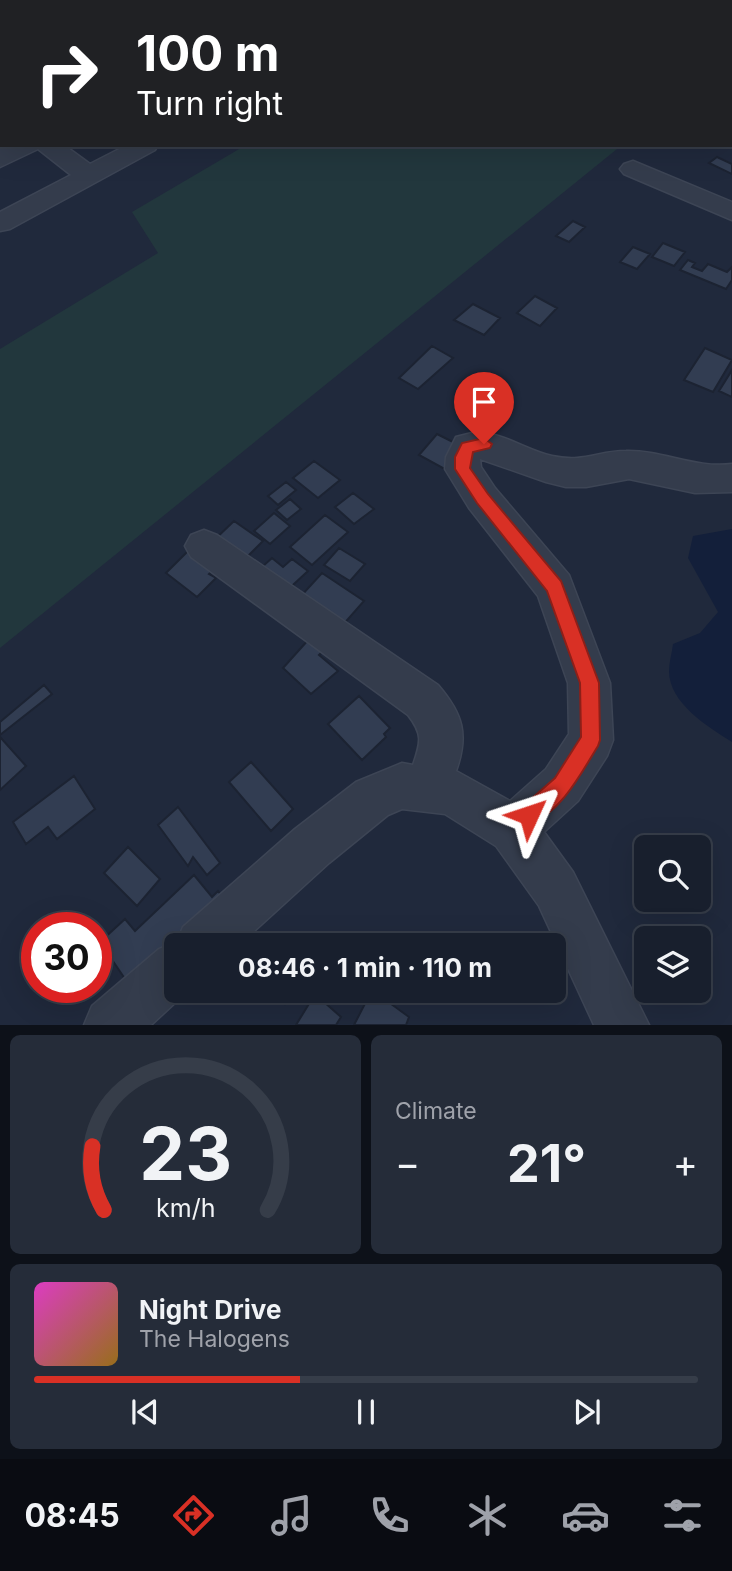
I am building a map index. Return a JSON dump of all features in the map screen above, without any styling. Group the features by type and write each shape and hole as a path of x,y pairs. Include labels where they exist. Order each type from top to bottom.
{"street":[{"path":"0,159 25,147"},
{"path":"51,147 88,175"},
{"path":"0,223 142,147"},
{"path":"633,169 732,212"},
{"path":"513,829 562,785 591,740 589,683 555,587 482,498 463,469 463,457 468,447 484,444 549,470 572,473 625,465 710,479 732,478"},
{"path":"204,545 423,700 435,712 441,723 444,740 427,787"},
{"path":"214,933 312,846 372,797 402,786 451,792 513,829 556,889 622,1025"},
{"path":"111,1025 164,978"}],"green space":[{"path":"243,147 620,147 0,648 0,349 158,253 132,212"}],"water":[{"path":"732,529 732,742 683,704 675,693 669,671 673,644 700,633 718,612 688,558 693,536"}],"building":[{"path":"717,157 732,164 732,174 709,163"},
{"path":"573,221 585,227 569,242 556,236"},
{"path":"663,243 685,252 674,266 652,257"},
{"path":"633,247 650,254 637,269 620,262"},
{"path":"688,260 695,263 692,267 702,271 708,264 727,272 732,267 732,280 726,289 680,270"},
{"path":"535,296 557,308 540,326 517,313"},
{"path":"473,304 500,318 484,335 454,320"},
{"path":"432,346 453,358 418,389 399,378"},
{"path":"705,348 732,360 713,392 684,380"},
{"path":"732,370 732,397 719,391"},
{"path":"437,434 465,448 450,472 419,455"},
{"path":"314,461 340,480 318,498 293,478"},
{"path":"286,482 296,490 278,505 268,496"},
{"path":"353,493 374,509 354,524 335,507"},
{"path":"290,499 301,509 287,520 276,510"},
{"path":"274,513 290,526 270,544 254,531"},
{"path":"325,515 348,532 312,565 290,547"},
{"path":"234,521 263,541 239,565 210,544"},
{"path":"192,547 217,566 209,574 216,578 197,597 166,573"},
{"path":"339,548 365,564 350,581 324,565"},
{"path":"272,558 283,567 292,559 308,571 281,596 254,574"},
{"path":"322,573 364,601 342,626 300,597"},
{"path":"309,639 323,651 319,655 338,671 311,694 283,668"},
{"path":"44,685 52,694 0,735 0,722"},
{"path":"359,696 390,728 384,734 386,737 362,760 328,724"},
{"path":"0,737 26,766 0,790"},
{"path":"251,762 293,809 271,831 229,782"},
{"path":"74,776 95,809 57,839 48,827 26,844 13,822"},
{"path":"178,807 220,863 207,875 193,857 188,866 158,825"},
{"path":"128,847 160,879 137,906 104,873"},
{"path":"194,875 212,897 218,891 230,907 204,933 164,933 164,963 138,998 112,960 112,931 125,919 135,931"},
{"path":"309,1003 325,1003 341,1017 336,1025 296,1025"},
{"path":"365,1003 390,1003 409,1017 406,1025 354,1025"}],"route":[{"path":"484,444 468,447 463,457 463,469 482,498 555,587 589,683 591,740 562,785 529,815"}]}
